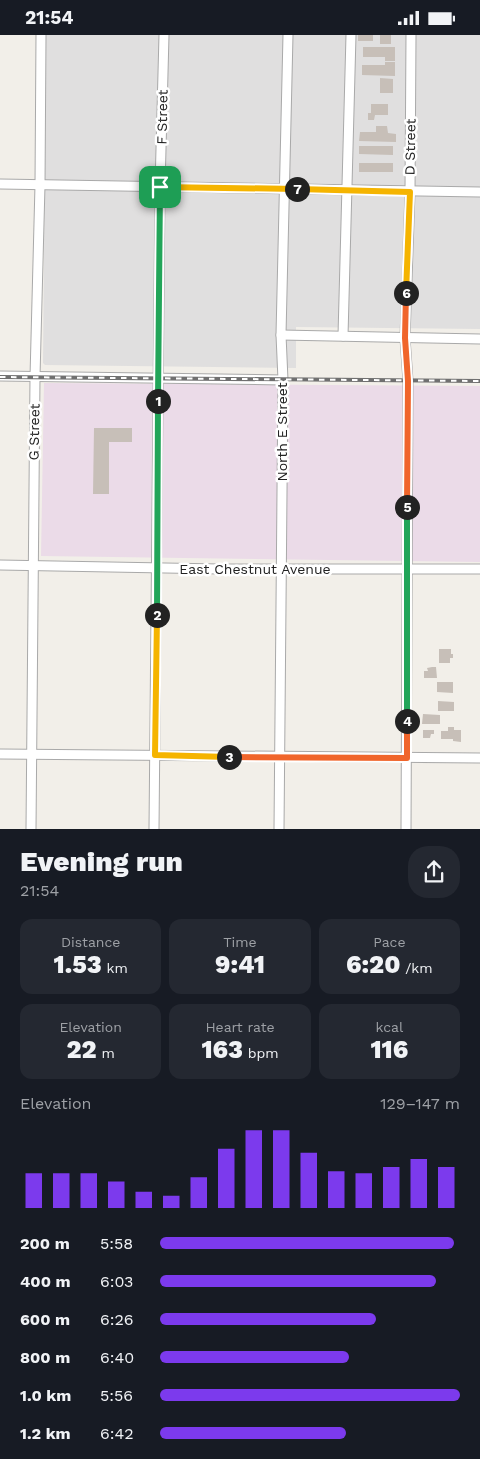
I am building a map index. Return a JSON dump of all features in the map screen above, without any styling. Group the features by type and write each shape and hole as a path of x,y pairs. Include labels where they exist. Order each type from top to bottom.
{"street":[{"name":"G Street","path":"31,829 35,377 40,185 41,35"},
{"name":"F Street","path":"154,829 158,568 160,187 164,35"},
{"name":"North E Street","path":"279,829 283,380 281,335 288,35"},
{"path":"343,336 351,35"},
{"name":"D Street","path":"406,829 408,381 405,338 410,192 411,35"},
{"path":"0,184 480,192"},
{"path":"281,335 480,339"},
{"path":"0,376 283,380"},
{"name":"East Chestnut Avenue","path":"0,565 158,568 480,569"},
{"path":"0,754 280,758 480,758"}],"shaded area":[{"path":"46,35 480,35 480,329 296,327 296,368 45,365 43,363"},
{"path":"44,383 480,386 480,562 41,556"}],"building":[{"path":"358,35 373,35 373,41 358,41"},
{"path":"380,35 391,35 391,44 380,44"},
{"path":"363,47 395,47 395,61 385,61 385,57 363,57"},
{"path":"385,62 395,62 395,76 362,75 362,65 385,65"},
{"path":"380,78 393,79 393,93 380,93"},
{"path":"371,104 388,104 388,115 375,115 374,120 368,120 368,113 371,113"},
{"path":"376,126 387,126 388,133 396,134 396,142 359,141 360,132 376,132"},
{"path":"359,146 393,146 393,155 359,154"},
{"path":"359,163 393,163 393,172 359,172"},
{"path":"94,428 132,428 132,442 109,442 109,494 93,494"},
{"path":"439,649 451,649 453,658 450,658 450,663 439,663"},
{"path":"436,667 437,678 424,678 424,671 428,671 427,668"},
{"path":"437,682 453,682 453,693 437,692"},
{"path":"438,701 454,702 454,711 438,711"},
{"path":"423,714 440,715 440,724 422,724"},
{"path":"448,727 454,727 454,730 461,730 461,742 453,741 453,739 441,739 441,731 448,731"},
{"path":"423,730 434,730 434,734 431,734 430,738 423,738"}],"railway":[{"path":"0,377 480,381"}],"route":[{"path":"160,187 410,192 405,338 408,381 406,569 407,758 280,758 155,755 160,187"}]}
